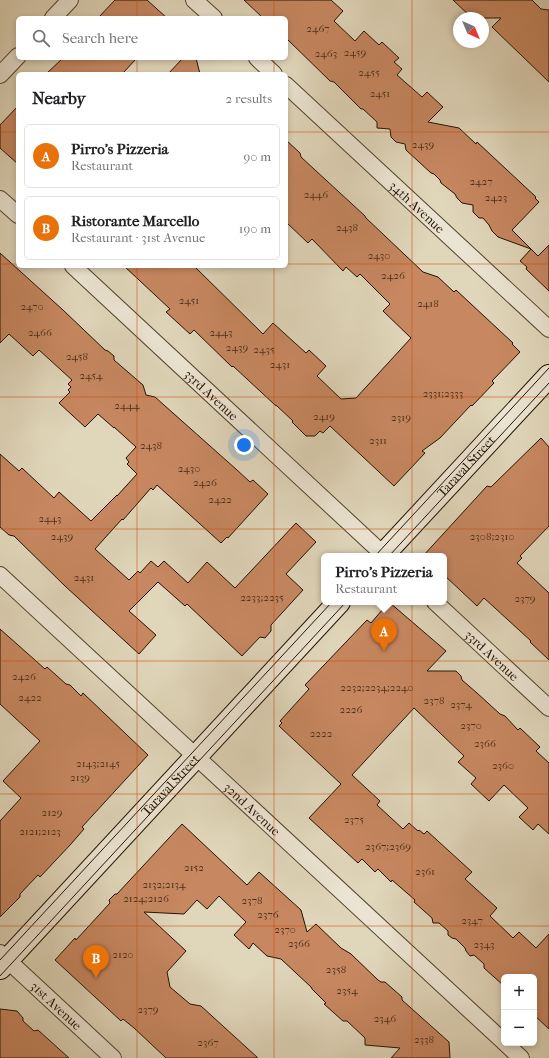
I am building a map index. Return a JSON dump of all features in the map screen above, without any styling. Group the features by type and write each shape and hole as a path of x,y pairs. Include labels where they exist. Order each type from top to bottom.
{"street":[{"path":"55,16 70,0"},
{"path":"194,0 212,16"},
{"path":"0,75 16,58"},
{"path":"259,60 272,72"},
{"name":"34th Avenue","path":"288,87 549,329"},
{"path":"0,199 16,214"},
{"name":"33rd Avenue","path":"74,268 382,553"},
{"name":"Taraval Street","path":"386,553 549,376"},
{"name":"32nd Avenue","path":"0,575 501,1040"},
{"name":"Taraval Street","path":"2,960 196,756 336,605"},
{"name":"33rd Avenue","path":"438,605 549,708"},
{"name":"31st Avenue","path":"2,960 113,1058"},
{"name":"32nd Avenue","path":"507,1046 521,1058"}],"building":[{"path":"115,0 147,0 165,16 100,16"},
{"path":"244,0 331,0 343,11 334,21 355,41 364,31 379,45 382,42 399,58 394,62 402,69 397,75 422,97 427,92 443,107 428,122 459,128 476,144 477,142 536,197 535,198 539,202 512,230 531,249 498,237 483,218 479,218 473,212 473,205 462,203 455,194 441,183 434,174 406,150 405,144 396,142 391,137 390,129 377,128 377,122 363,109 361,109 334,82 330,81 288,40 288,16 261,16"},
{"path":"453,0 532,0 541,9 549,10 549,82 492,27 501,18 489,18 489,12 466,12"},
{"path":"61,60 135,60 124,72 48,72"},
{"path":"181,60 196,60 200,72 170,72"},
{"path":"16,108 16,162 0,148 0,125"},
{"path":"288,142 300,153 301,157 423,272 438,277 454,292 456,290 513,343 512,344 520,352 492,381 494,383 472,406 471,405 440,438 422,451 425,453 394,486 330,426 323,433 320,431 315,436 306,436 292,422 293,421 233,366 232,367 194,330 190,334 166,312 170,309 126,268 196,268 263,334 273,323 306,353 309,350 326,366 317,376 341,399 356,398 411,338 383,311 390,304 360,274 357,277 346,267 343,271 312,239 308,243 288,224"},
{"path":"549,245 549,291 526,269 527,267 520,261 531,249 538,256"},
{"path":"0,253 105,350 114,356 114,360 143,385 146,395 155,397 250,482 253,480 268,494 228,538 227,537 221,543 157,485 153,490 151,488 95,549 129,580 138,571 140,573 151,561 158,567 164,561 188,583 207,562 235,588 296,523 316,542 286,574 303,590 271,625 271,631 265,638 260,637 242,656 187,604 185,606 158,582 129,611 156,635 139,654 65,586 14,536 9,535 0,527 0,454 19,471 22,468 54,498 59,492 91,521 137,474 127,464 129,462 126,458 136,447 98,414 85,427 59,403 70,392 68,390 71,387 68,384 72,380 39,350 33,356 9,334 0,343"},
{"path":"541,438 549,447 549,526 520,556 522,558 517,563 549,593 549,660 530,642 531,641 484,598 477,606 447,578 447,553 426,553 487,486 491,487"},
{"path":"386,605 392,605 446,651 427,671 456,671 461,676 462,680 500,714 505,716 518,730 520,728 540,747 536,751 549,763 549,834 538,824 533,830 519,817 528,808 504,785 489,801 471,784 476,778 458,762 464,756 414,708 352,775 380,801 377,805 403,829 409,823 424,834 427,831 472,872 465,879 497,908 490,916 513,938 519,932 536,948 549,934 549,1029 537,1018 537,974 501,974 501,983 484,968 484,964 474,955 470,956 465,948 456,939 448,935 448,931 439,923 433,923 432,918 414,902 415,900 392,880 391,882 378,869 375,872 362,859 358,863 309,818 341,784 279,726 282,723 280,721 309,689 305,685 367,620 371,623"},
{"path":"0,629 45,669 47,667 66,684 70,685 81,696 83,693 148,755 82,827 84,829 71,844 40,877 38,875 20,894 20,897 0,917 0,821 21,798 3,781 40,741 0,704"},
{"path":"182,824 247,885 259,872 301,910 307,932 316,924 378,980 385,982 402,997 402,1000 449,1042 450,1058 391,1058 400,1048 365,1045 365,1038 347,1021 343,1021 324,1004 326,1003 311,987 281,959 267,956 253,943 249,949 234,935 246,922 219,896 207,909 197,900 184,914 144,912 186,951 167,972 170,987 190,1004 201,1006 258,1058 166,1058 134,1028 123,1019 121,1021 55,960 75,938 76,940 110,903 109,900 117,894"},
{"path":"0,1009 17,1011 23,1018 23,1021 34,1031 38,1030 69,1058 0,1058"}],"tram line":[{"path":"378,553 549,368"},
{"path":"392,553 549,383"},
{"path":"0,960 329,605"},
{"path":"0,976 343,605"}],"place":[{"name":"Pirro's Pizzeria","path":"384,651"},
{"name":"Ristorante Marcello","path":"96,978"}]}
